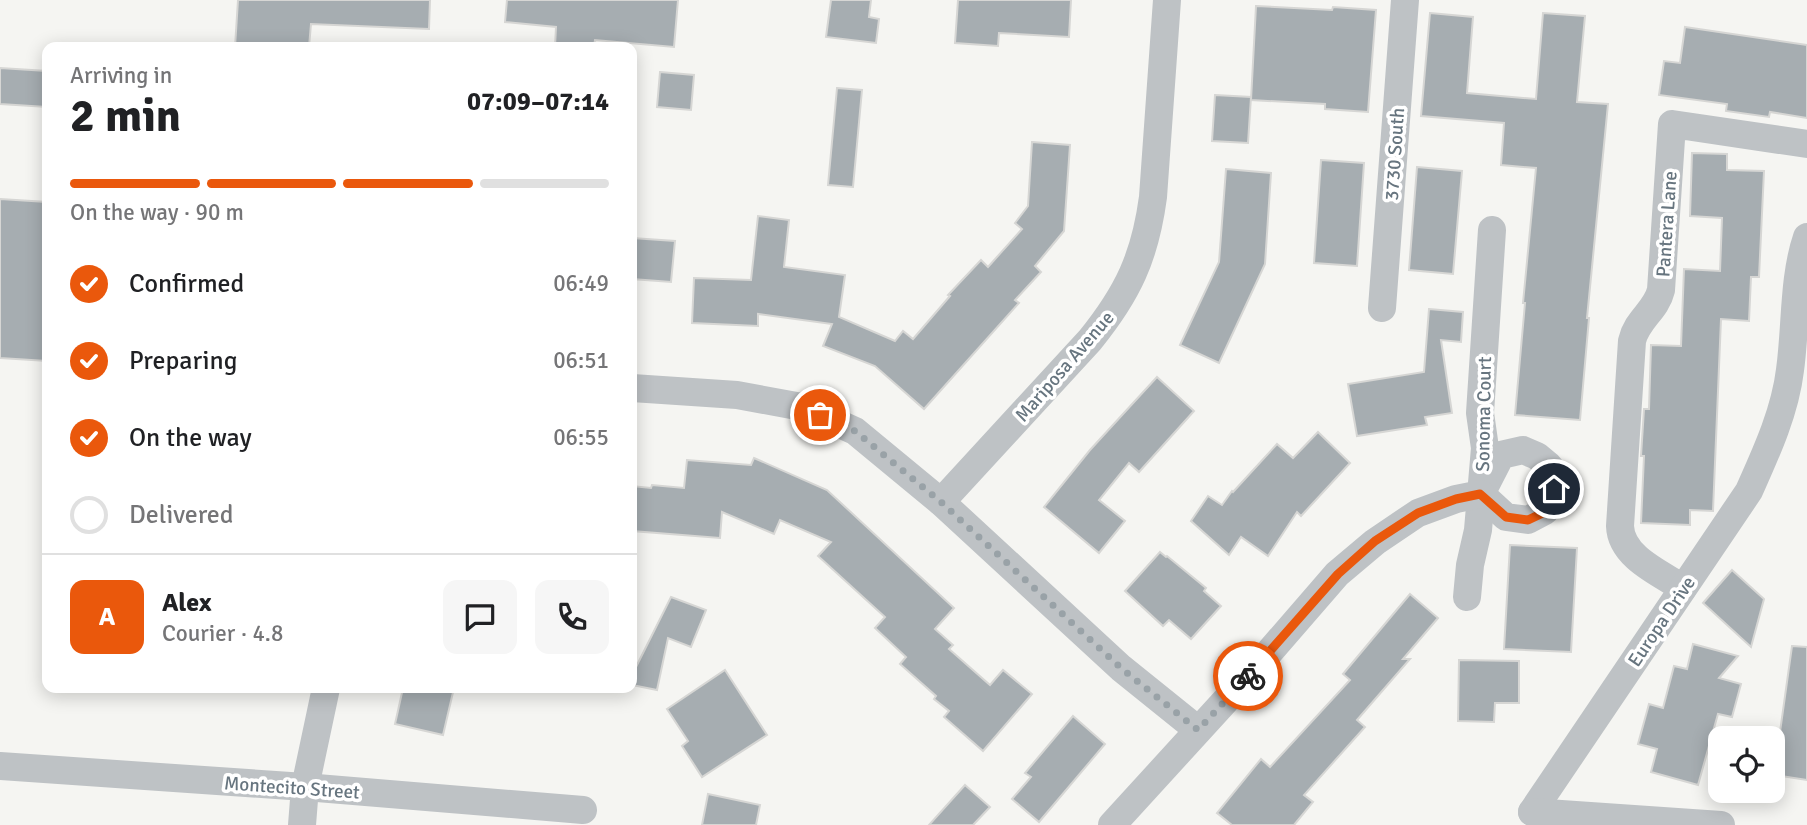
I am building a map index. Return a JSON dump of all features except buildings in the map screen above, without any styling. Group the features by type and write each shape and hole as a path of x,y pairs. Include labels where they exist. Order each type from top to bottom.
{"street":[{"name":"Mariposa Avenue","path":"941,502 1090,340 1112,313 1129,284 1141,256 1152,207 1167,0"},
{"name":"3730 South","path":"1382,308 1405,0"},
{"name":"Pantera Lane","path":"1683,588 1629,551 1620,534 1632,341 1636,327 1652,309 1661,290 1672,124 1807,144"},
{"name":"Sonoma Court","path":"1467,597 1469,565 1478,530 1485,448 1480,414 1492,230"},
{"name":"Europa Drive","path":"1721,825 1532,812 1749,491 1779,417 1798,388 1800,263 1807,237"},
{"path":"637,387 737,395 802,407 855,431 941,502 1121,668 1198,730"},
{"path":"1112,825 1338,574 1375,541 1418,513 1456,499 1480,494"},
{"path":"302,825 305,787 325,693"},
{"name":"Montecito Street","path":"0,766 583,810"}],"way so far":[{"path":"820,415 855,431 941,502 1121,668 1198,730 1248,676"}],"route":[{"path":"1248,676 1338,574 1375,541 1418,513 1456,499 1480,494 1506,517 1528,520 1545,512 1554,489"}]}
